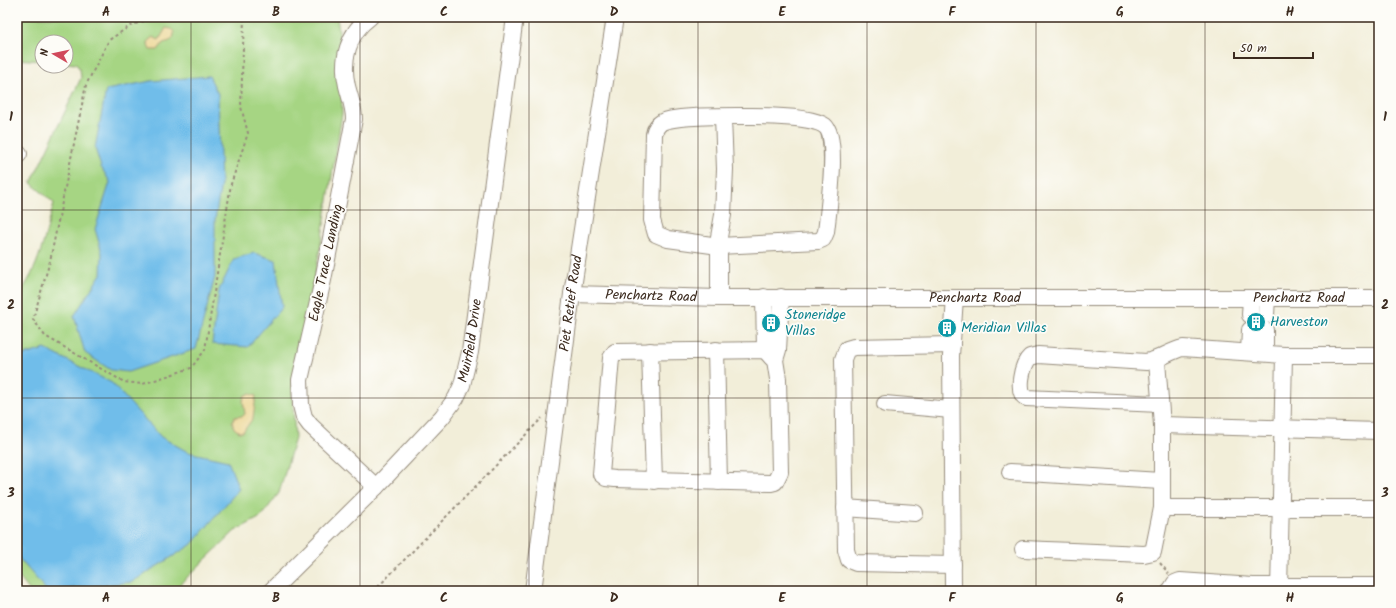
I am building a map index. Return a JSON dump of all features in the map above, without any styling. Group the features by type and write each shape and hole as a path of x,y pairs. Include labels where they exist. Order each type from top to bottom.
{"street":[{"name":"Eagle Trace Landing","path":"370,17 358,28 351,39 345,58 344,68 354,111 354,119 323,280 302,370 299,391 304,417 310,425 376,487"},
{"name":"Muirfield Drive","path":"270,591 376,487 442,417 456,398 466,375 515,17"},
{"name":"Piet Retief Road","path":"533,591 572,294 615,17"},
{"path":"772,116 821,124 828,130 832,164 826,232 821,241 716,243 668,239 656,234 652,220 654,134 658,125 664,121 678,119 772,116"},
{"path":"713,298 716,243 723,215 725,169 722,117"},
{"name":"Penchartz Road","path":"572,294 713,298 1379,298"},
{"path":"764,297 773,354 778,387 779,476 775,482 654,481 610,479 603,477 601,470 612,356 616,352 716,350 773,354"},
{"path":"773,354 781,297"},
{"path":"949,298 948,348 951,410 953,584"},
{"path":"1249,352 1258,322 1259,298"},
{"path":"1258,322 1265,353"},
{"path":"948,348 849,347 844,353 845,508 846,550 849,560 852,562 952,565"},
{"path":"1160,404 1029,398 1023,396 1021,390 1024,366 1027,360 1034,356 1132,363 1157,361 1175,350 1183,348 1284,355 1379,355"},
{"path":"716,350 719,482"},
{"path":"650,351 654,481"},
{"path":"1279,588 1284,355"},
{"path":"1023,549 1144,554 1152,552 1162,508 1162,425 1157,361"},
{"path":"884,404 951,410"},
{"path":"1162,425 1379,431"},
{"path":"1010,472 1161,481"},
{"path":"845,508 915,513"},
{"path":"1162,508 1379,508"},
{"path":"1173,587 1180,581 1279,588 1379,586"}],"path":[{"path":"155,17 130,26 109,40 86,85 50,261 33,319 45,336 124,382 143,384 191,368 205,350 231,184 248,133 241,107 244,17"},
{"path":"374,591 558,402"},
{"path":"1152,552 1173,587"}],"green space":[{"path":"17,17 337,17 341,46 342,114 320,249 292,389 295,438 279,493 261,517 235,531 178,586 169,591 30,591 17,575 17,297 25,287 36,264 54,203 31,183 81,78 80,69 74,64 74,34 34,34 34,60 17,59"}],"sand":[{"path":"166,28 171,29 174,32 172,39 163,43 158,50 150,50 148,45 149,40 153,37 159,40"},
{"path":"250,394 256,396 253,418 243,432 239,432 234,428 232,422 235,417 243,416 245,414 243,401 245,395"}],"water":[{"path":"209,76 218,94 221,184 215,220 215,277 196,349 128,372 111,370 85,353 74,316 101,274 102,253 95,229 110,182 101,167 95,148 106,90 151,81"},
{"path":"254,253 276,260 282,307 248,347 212,344 219,290 234,259"},
{"path":"45,349 112,383 161,437 188,452 228,461 239,489 191,545 132,582 47,591 17,556 17,357"}],"place":[{"name":"Harveston","path":"1256,322"},
{"name":"Stoneridge Villas","path":"771,323"},
{"name":"Meridian Villas","path":"947,328"}]}
